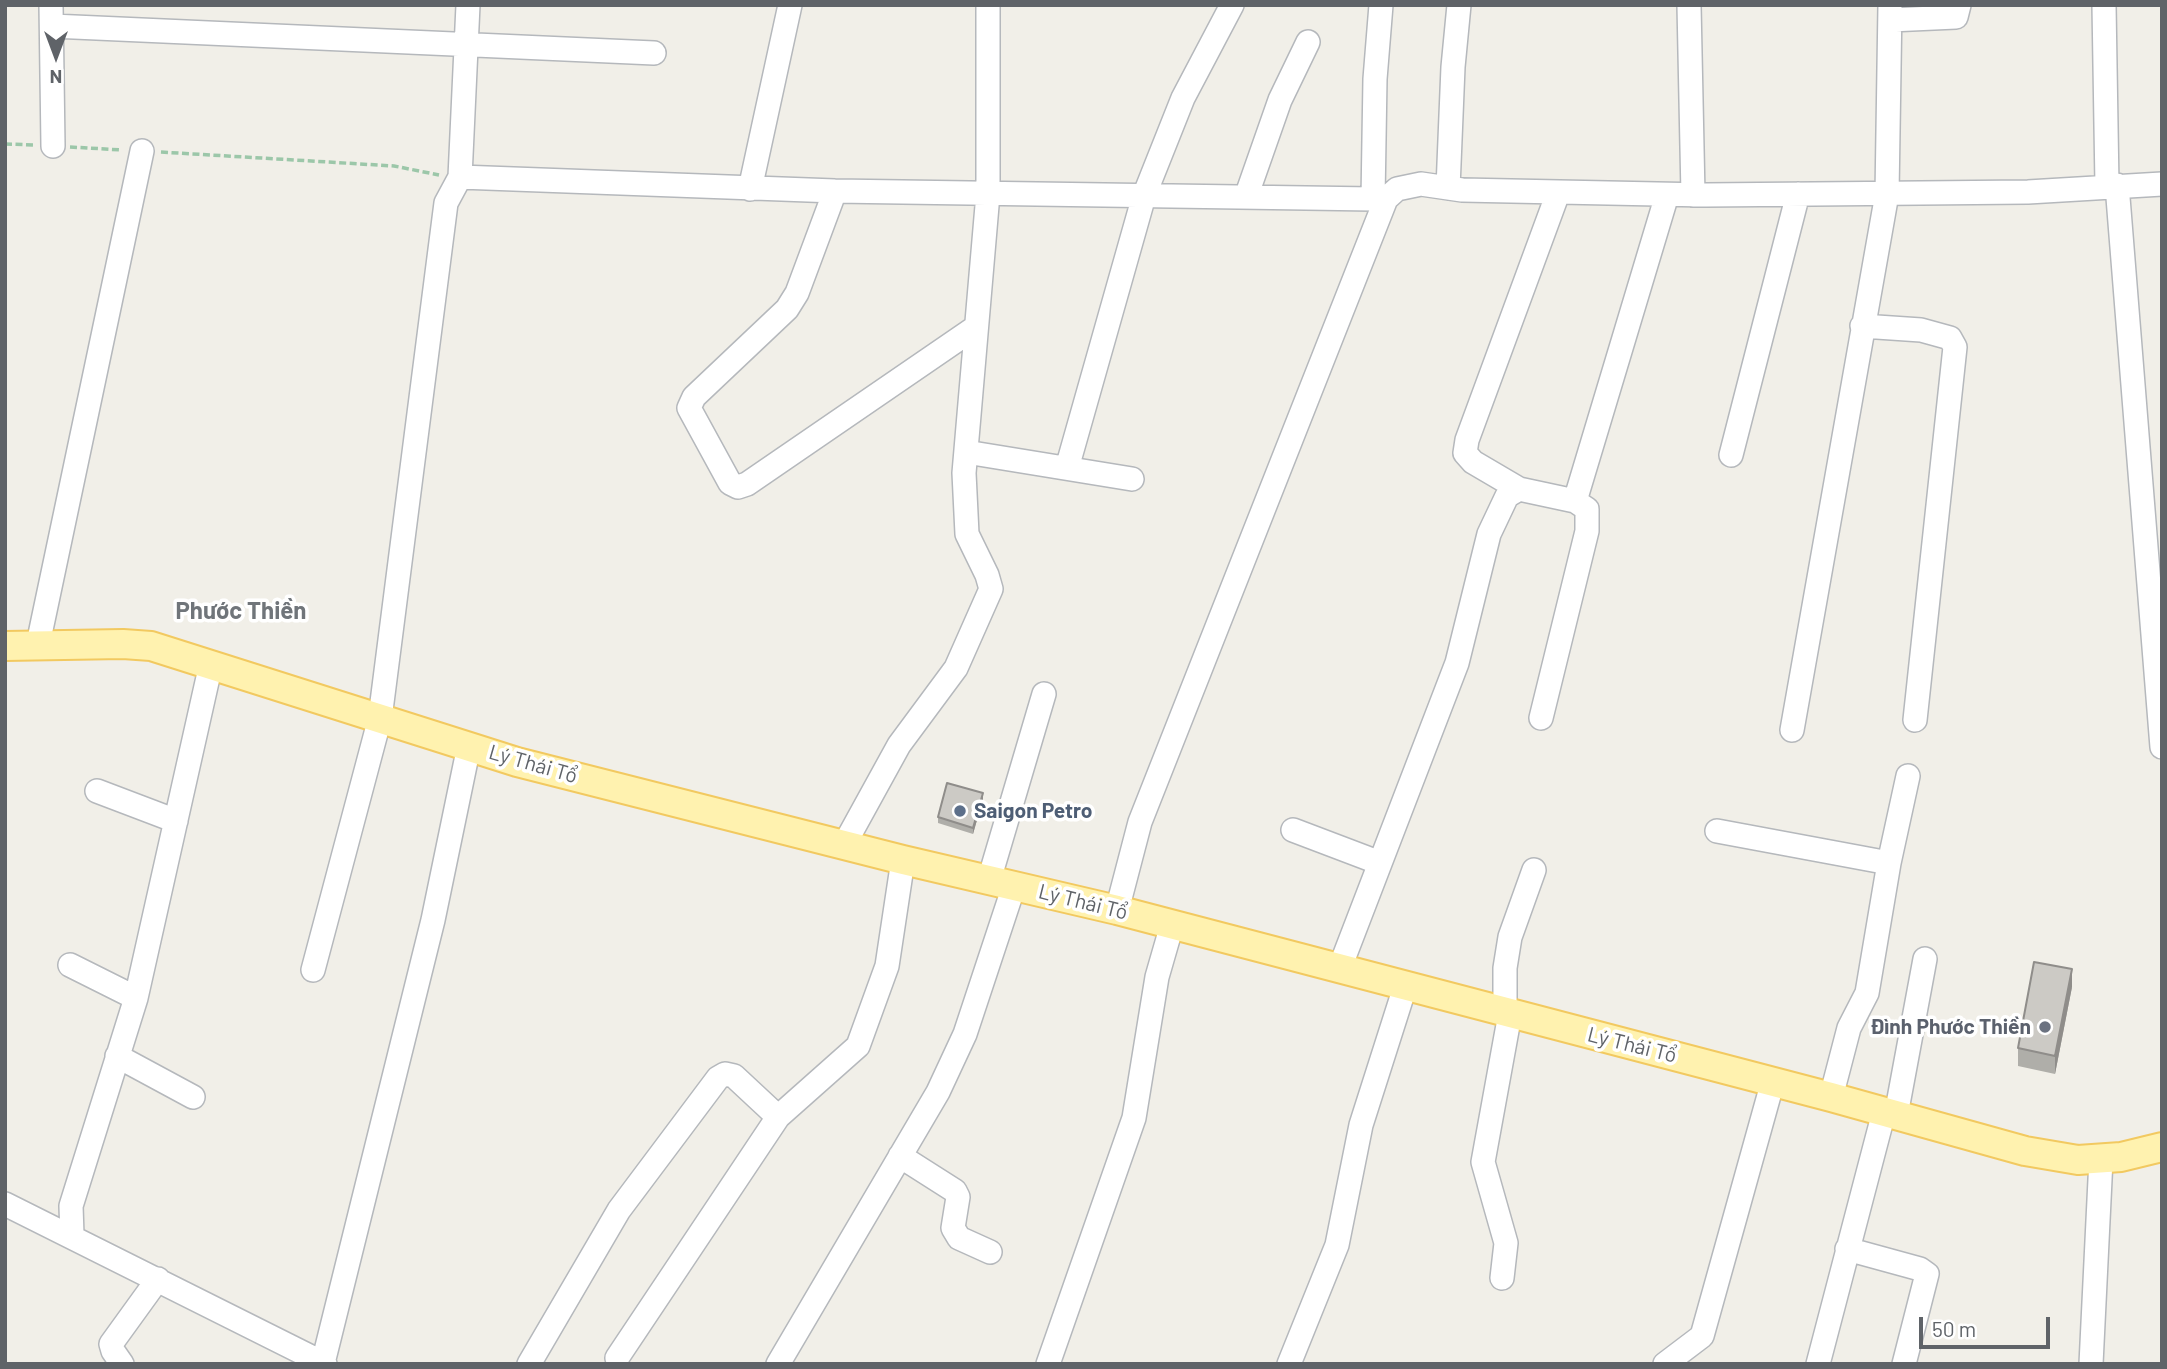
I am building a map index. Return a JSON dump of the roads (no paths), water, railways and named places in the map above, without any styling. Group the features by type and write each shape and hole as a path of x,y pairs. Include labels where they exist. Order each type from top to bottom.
{"main road":[{"name":"Lý Thái Tổ","path":"5,646 151,646 517,762 903,860 1117,910 1773,1081 2025,1151 2078,1160 2101,1159 2162,1147"}],"street":[{"path":"313,970 380,718 446,203 460,177 468,5"},
{"path":"750,189 790,5"},
{"path":"844,845 899,745 956,668 991,590 987,575 967,534 964,473 988,194 988,5"},
{"path":"1067,468 1144,196 1183,98 1232,5"},
{"path":"1117,910 1140,822 1380,200 1375,79 1381,5"},
{"path":"1448,188 1453,66 1460,5"},
{"path":"1689,5 1693,195"},
{"path":"1792,730 1887,194 1890,13 1956,18 1959,5"},
{"path":"2104,5 2112,186 2162,747"},
{"path":"53,146 52,16 467,46 654,52"},
{"path":"1246,197 1280,100 1308,42"},
{"path":"38,644 142,151"},
{"path":"460,177 750,189 1380,200 1397,189 1421,184 1448,188 1558,193 1667,195 2028,192 2162,184"},
{"path":"835,191 797,293 787,309 694,397 689,408 730,483 738,487 747,484 976,327"},
{"path":"1541,718 1587,531 1587,509 1575,501 1519,489 1473,462 1465,453 1466,440 1558,193"},
{"path":"1731,455 1798,194"},
{"path":"1575,501 1667,195"},
{"path":"1862,326 1921,330 1950,338 1955,347 1915,720"},
{"path":"966,452 1132,479"},
{"path":"1339,970 1457,663 1489,534 1507,496 1519,489"},
{"path":"72,1235 71,1206 135,998 211,663"},
{"path":"778,1364 939,1092 965,1034 1044,694"},
{"path":"5,1204 72,1235 324,1363 433,920 469,746"},
{"path":"1831,1097 1849,1028 1867,993 1889,863 1908,776"},
{"path":"97,791 176,821"},
{"path":"1293,830 1380,863"},
{"path":"1717,831 1889,863"},
{"path":"617,1358 778,1116 858,1046 887,966 903,860"},
{"path":"1502,1278 1506,1243 1483,1162 1508,1013 1505,968 1510,937 1534,870"},
{"path":"1048,1364 1134,1118 1157,977 1172,925"},
{"path":"1818,1364 1847,1249 1890,1113 1925,959"},
{"path":"69,965 135,998"},
{"path":"1289,1364 1336,1245 1361,1125 1405,987"},
{"path":"117,1056 193,1097"},
{"path":"529,1364 619,1210 718,1078 725,1074 734,1076 778,1116"},
{"path":"1665,1364 1702,1336 1773,1081"},
{"path":"900,1156 955,1191 958,1197 953,1228 959,1238 990,1252"},
{"path":"2091,1364 2101,1159"},
{"path":"1847,1249 1927,1273 1927,1282 1904,1364"},
{"path":"122,1364 111,1343 159,1279"}],"place":[{"name":"Saigon Petro","path":"960,811"},
{"name":"Đình Phước Thiền","path":"2045,1027"}],"district":[{"name":"Phước Thiền","path":"241,611"}]}
